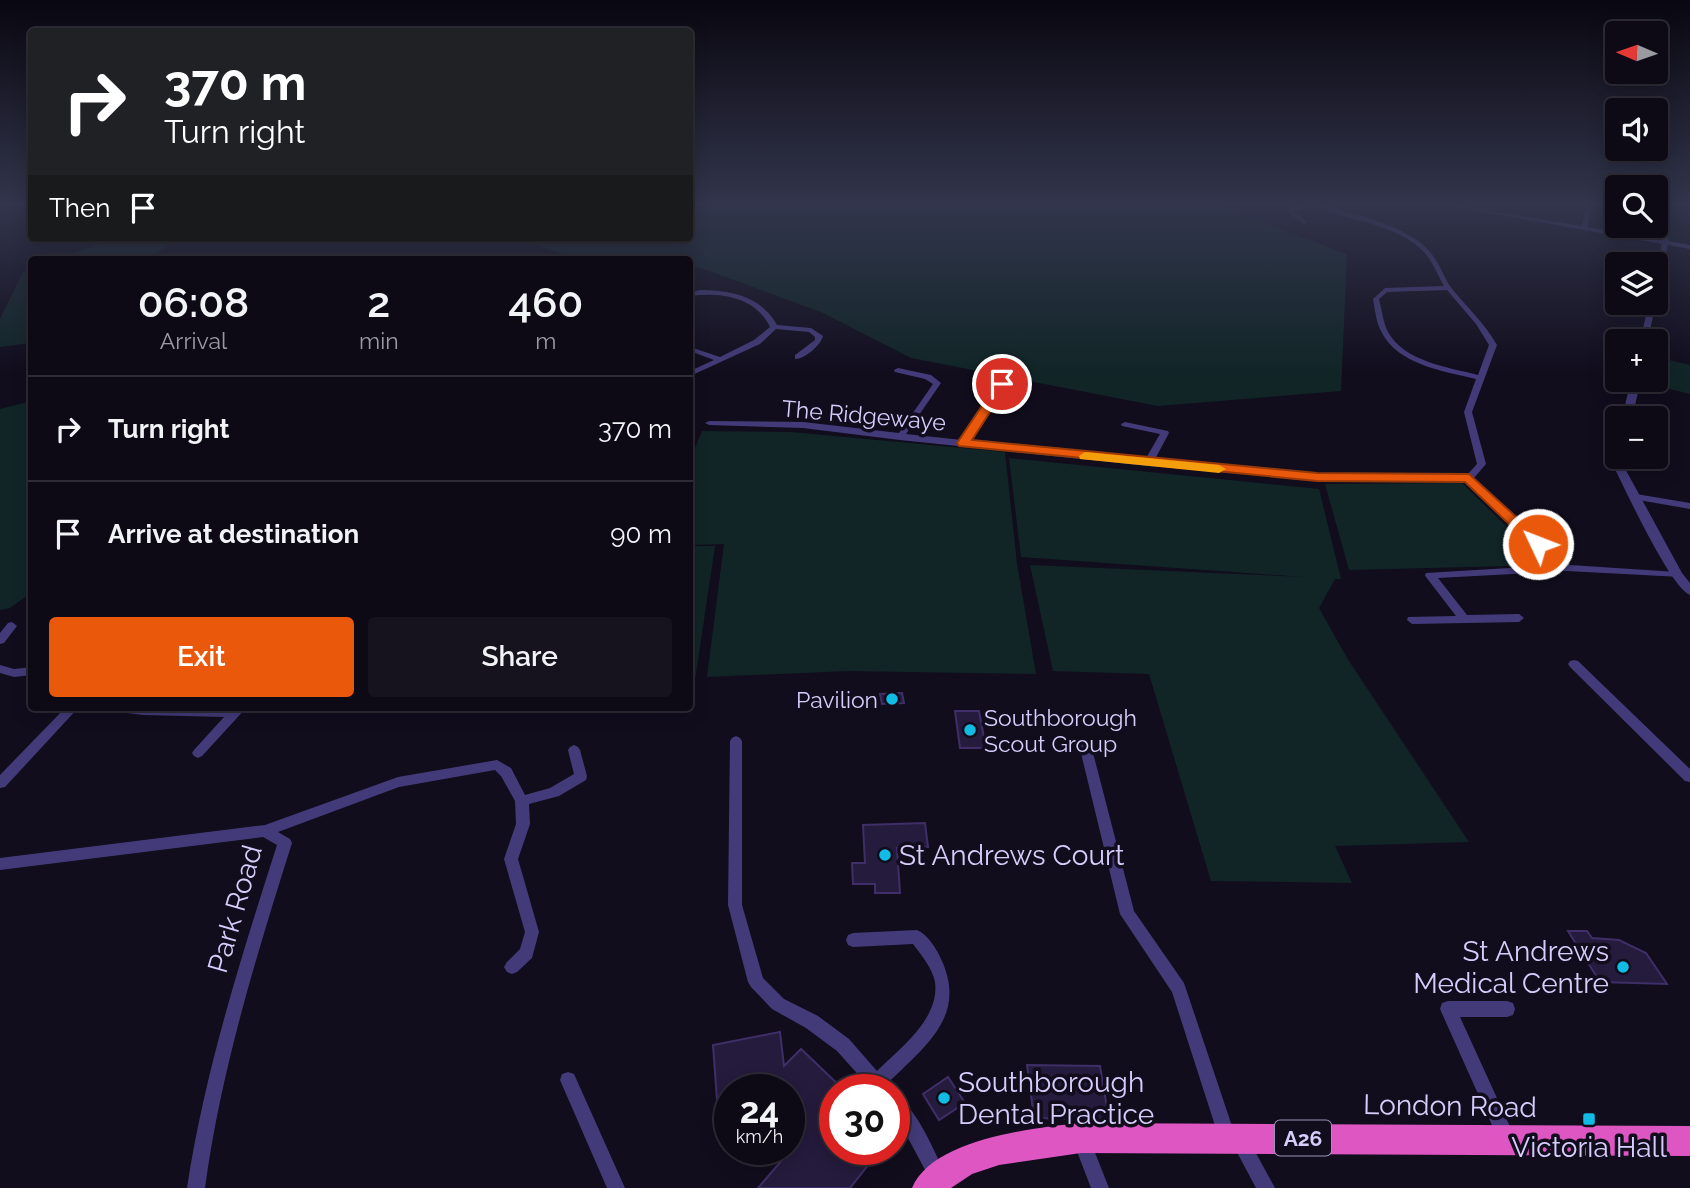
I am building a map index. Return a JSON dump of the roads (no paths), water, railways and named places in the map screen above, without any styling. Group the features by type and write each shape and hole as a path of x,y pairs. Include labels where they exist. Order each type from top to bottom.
{"highway":[{"name":"London Road","path":"932,1183 979,1155 1027,1143 1081,1138 1690,1141"}],"street":[{"path":"1435,261 1448,288 1478,318 1493,345 1468,412 1482,464 1469,478 1567,568"},
{"path":"1448,288 1385,290 1376,299 1385,332 1401,350 1431,364 1482,378"},
{"path":"693,294 717,290 745,301 763,309 774,327"},
{"path":"693,372 757,342 774,327 817,332 818,341 801,355 817,356"},
{"path":"693,350 719,359"},
{"path":"898,370 929,377 937,383 900,436"},
{"path":"964,443 1002,384"},
{"name":"The Ridgewaye","path":"709,424 803,425 1148,463 1317,477 1469,478"},
{"path":"1125,424 1165,433 1148,463"},
{"path":"1620,469 1677,575 1690,591"},
{"path":"1636,496 1690,506"},
{"path":"1464,619 1430,575 1567,568 1677,575"},
{"path":"1412,621 1519,618"},
{"path":"0,640 12,626"},
{"path":"1574,664 1690,776"},
{"path":"0,669 14,673 28,671"},
{"path":"0,783 69,711"},
{"path":"198,753 237,711"},
{"path":"736,741 735,905 756,982 778,1004 812,1022 843,1045 869,1074"},
{"path":"1085,745 1127,914 1179,988 1232,1137 1266,1188"},
{"path":"522,801 554,792 581,776 575,750"},
{"path":"265,831 398,782 497,765 506,772 522,801 523,824 511,859 533,932 527,953 512,967"},
{"name":"Park Road","path":"0,864 265,831 285,843 228,1023 203,1130 196,1188"},
{"path":"853,940 916,937 936,963 945,991 940,1014 890,1074"},
{"path":"1507,1009 1448,1009 1507,1140"},
{"path":"568,1080 616,1188"},
{"path":"910,1127 932,1183"},
{"path":"1081,1138 1090,1169 1100,1188"}],"place":[{"name":"Pavilion","path":"892,699"},
{"name":"Southborough Scout Group","path":"970,730"},
{"name":"St Andrews Court","path":"885,855"},
{"name":"St Andrews Medical Centre","path":"1623,967"},
{"name":"Southborough Dental Practice","path":"944,1098"},
{"name":"Victoria Hall","path":"1589,1119"}]}
